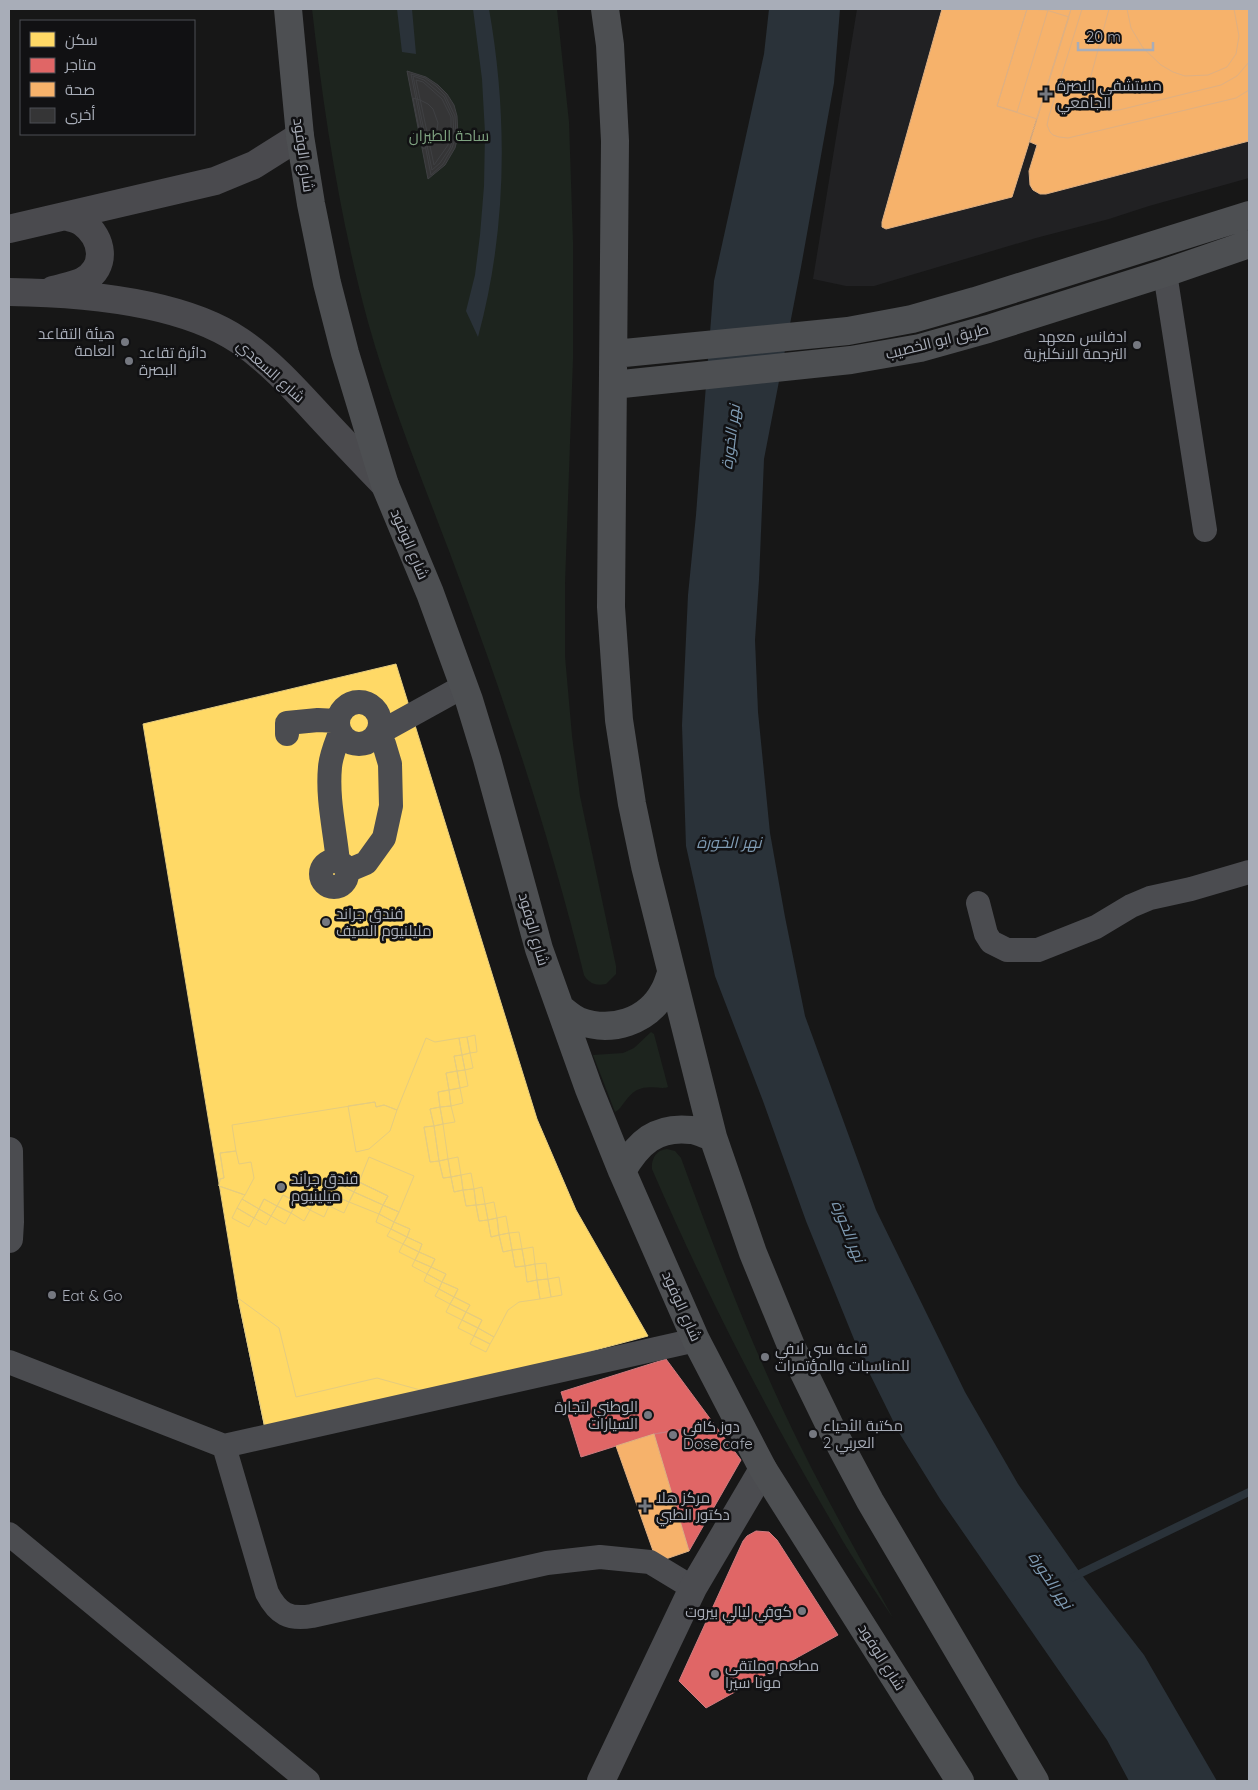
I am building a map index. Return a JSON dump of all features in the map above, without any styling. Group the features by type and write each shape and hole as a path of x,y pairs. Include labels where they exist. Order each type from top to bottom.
{"main road":[{"name":"شارع الوفود","path":"288,9 300,136 327,283 368,432 385,485 430,593 464,686 487,759 539,949 560,1008 622,1171 696,1340 763,1469 960,1781"},
{"path":"605,9 610,44 615,142 611,607 619,720 644,866 713,1138 753,1253 792,1348 870,1502 1035,1781"},
{"path":"9,229 234,175 254,166 300,136"},
{"name":"طريق ابو الخصيب","path":"614,354 880,326 944,311 1249,215"},
{"path":"42,292 83,280 96,269 99,261 100,245 92,232 82,222 65,216"},
{"name":"طريق ابو الخصيب","path":"613,385 851,360 920,348 1165,273 1249,244"},
{"name":"شارع السعدي","path":"9,292 42,292 113,299 185,315 214,326 240,341 274,370 385,485"},
{"path":"560,1008 577,1020 596,1026 616,1026 636,1020 652,1008 664,992 671,973"},
{"path":"622,1171 633,1152 650,1137 670,1130 692,1130 713,1138"}],"street":[{"path":"1165,273 1205,530"},
{"path":"287,734 287,723 318,720 338,727 347,740 357,744 368,742 378,731 388,728 464,686"},
{"path":"361,701 372,706 379,715 378,731 390,764 391,806 384,838 366,863 342,867 331,814 330,784 331,761 338,727 341,710 350,703 361,701"},
{"path":"978,903 990,942 1007,950 1038,950 1096,927 1131,906 1150,898 1192,889 1249,872"},
{"path":"9,1151 9,1239"},
{"path":"9,1362 224,1446 696,1340"},
{"path":"224,1446 267,1594 280,1612 290,1616 301,1618 312,1616 547,1563 600,1557 650,1562 693,1588"},
{"path":"601,1781 693,1588 763,1469"},
{"path":"9,1534 308,1781"}],"shaded area":[{"name":"مستشفى البصرة الجامعي","path":"857,9 1249,9 1249,178 874,286 846,286 813,279"}],"green space":[{"name":"ساحة الطيران","path":"312,9 557,9 569,122 573,242 573,359 565,584 565,656 572,736 580,796 616,966 616,974 606,984 594,984 584,975 544,830 514,735 482,641 401,425 378,357 358,283 341,206 322,88"},
{"path":"651,1032 654,1034 668,1087 641,1088 630,1095 615,1112 593,1055 623,1053 634,1048"},
{"path":"667,1149 675,1151 681,1158 742,1317 769,1379 809,1463 893,1618 857,1564 811,1487 762,1398 716,1308 652,1169 652,1162 657,1153"}],"water":[{"path":"397,9 412,9 416,54 402,52"},
{"path":"473,9 489,9 495,49 502,132 502,173 495,256 488,297 478,337 466,311 475,275 484,186 485,133 482,79"},
{"name":"نهر الخورة","path":"769,9 840,9 834,83 764,459 755,640 758,712 770,833 805,1016 876,1210 965,1392 1018,1484 1081,1574 1144,1655 1217,1781 1129,1781 1107,1740 940,1499 898,1431 860,1354 806,1221 715,976 686,846 682,725 688,595 714,281 764,54"}],"building: سكن":[{"name":"فندق جراند مليلنيوم السيف","path":"396,664 537,1119 576,1210 648,1336 267,1438 238,1298 143,724"},
{"path":"475,1035 477,1052 470,1053 467,1037"},
{"path":"467,1037 470,1053 462,1055 459,1038"},
{"name":"فندق جراند ميلينيوم","path":"426,1038 435,1042 459,1038 462,1055 454,1056 457,1071 446,1073 449,1090 438,1092 440,1107 430,1109 434,1126 424,1127 430,1162 439,1161 443,1178 451,1177 454,1192 463,1190 466,1206 476,1205 479,1221 488,1220 491,1237 499,1235 503,1252 512,1250 515,1267 525,1266 527,1282 537,1280 540,1299 519,1302 508,1310 494,1337 478,1328 482,1320 466,1312 470,1305 454,1297 458,1289 442,1282 446,1274 431,1267 435,1259 419,1252 422,1244 407,1237 410,1229 394,1222 399,1212 383,1205 388,1196 359,1182 354,1192 340,1185 335,1196 321,1188 316,1199 302,1192 297,1202 283,1195 277,1206 264,1199 259,1209 242,1199 245,1195 219,1186 220,1179 224,1178 220,1153 236,1151 232,1125 375,1102 376,1107 384,1105 397,1110"},
{"path":"470,1053 473,1068 465,1070 462,1055"},
{"path":"462,1055 465,1070 457,1071 454,1056"},
{"path":"465,1070 468,1086 460,1088 457,1071"},
{"path":"457,1071 460,1088 449,1090 446,1073"},
{"path":"460,1088 463,1103 451,1106 449,1090"},
{"path":"449,1090 451,1106 440,1107 438,1092"},
{"path":"375,1102 376,1107 384,1105 397,1110 390,1131 369,1149 356,1152 348,1106"},
{"path":"451,1106 455,1122 443,1124 440,1107"},
{"path":"440,1107 443,1124 434,1126 430,1109"},
{"path":"443,1124 448,1159 439,1161 434,1126"},
{"path":"434,1126 439,1161 430,1162 424,1127"},
{"path":"236,1151 239,1164 251,1162 254,1178 245,1195 219,1186 220,1179 224,1178 220,1153"},
{"path":"369,1157 414,1176 399,1212 383,1205 388,1196 359,1182"},
{"path":"458,1157 461,1175 451,1177 448,1159"},
{"path":"448,1159 451,1177 443,1178 439,1161"},
{"path":"471,1173 474,1189 463,1190 461,1175"},
{"path":"461,1175 463,1190 454,1192 451,1177"},
{"path":"359,1182 388,1196 383,1205 354,1192"},
{"path":"340,1185 354,1192 349,1202 335,1196"},
{"path":"482,1187 485,1204 476,1205 474,1189"},
{"path":"321,1188 335,1196 329,1206 316,1199"},
{"path":"474,1189 476,1205 466,1206 463,1190"},
{"path":"302,1192 316,1199 310,1210 297,1202"},
{"path":"354,1192 383,1205 379,1214 349,1202"},
{"path":"283,1195 297,1202 291,1213 277,1206"},
{"path":"335,1196 349,1202 344,1213 329,1206"},
{"path":"242,1199 259,1209 254,1218 237,1208"},
{"path":"264,1199 277,1206 271,1216 259,1209"},
{"path":"316,1199 329,1206 324,1217 310,1210"},
{"path":"297,1202 310,1210 304,1221 291,1213"},
{"path":"494,1202 497,1218 488,1220 485,1204"},
{"path":"485,1204 488,1220 479,1221 476,1205"},
{"path":"383,1205 399,1212 394,1222 379,1214"},
{"path":"277,1206 291,1213 285,1224 271,1216"},
{"path":"237,1208 254,1218 249,1227 232,1218"},
{"path":"259,1209 271,1216 266,1225 254,1218"},
{"path":"379,1214 394,1222 391,1229 376,1222"},
{"path":"506,1216 509,1233 499,1235 497,1218"},
{"path":"497,1218 499,1235 491,1237 488,1220"},
{"path":"394,1222 410,1229 407,1237 391,1229"},
{"path":"391,1229 407,1237 403,1244 387,1236"},
{"path":"519,1232 522,1249 512,1250 509,1233"},
{"path":"509,1233 512,1250 503,1252 499,1235"},
{"path":"407,1237 422,1244 419,1252 403,1244"},
{"path":"403,1244 419,1252 415,1260 399,1252"},
{"path":"533,1247 535,1264 525,1266 522,1249"},
{"path":"522,1249 525,1266 515,1267 512,1250"},
{"path":"419,1252 435,1259 431,1267 415,1260"},
{"path":"415,1260 431,1267 427,1274 412,1266"},
{"path":"546,1263 548,1279 537,1280 535,1264"},
{"path":"535,1264 537,1280 527,1282 525,1266"},
{"path":"431,1267 446,1274 442,1282 427,1274"},
{"path":"427,1274 442,1282 439,1289 424,1281"},
{"path":"559,1277 562,1295 551,1297 548,1279"},
{"path":"548,1279 551,1297 540,1299 537,1280"},
{"path":"442,1282 458,1289 454,1297 439,1289"},
{"path":"439,1289 454,1297 450,1304 435,1296"},
{"path":"454,1297 470,1305 466,1312 450,1304"},
{"path":"238,1298 279,1328 296,1397 377,1378 442,1396 267,1438"},
{"path":"450,1304 466,1312 462,1320 446,1312"},
{"path":"466,1312 482,1320 478,1328 462,1320"},
{"path":"462,1320 478,1328 474,1336 458,1328"},
{"path":"478,1328 494,1337 490,1344 474,1336"},
{"path":"474,1336 490,1344 486,1352 470,1344"}],"building: متاجر":[{"path":"666,1359 714,1424 654,1434 581,1457 561,1392"},
{"path":"714,1424 741,1460 689,1551 654,1434"},
{"path":"756,1531 769,1532 777,1540 838,1635 706,1708 679,1681 743,1541 747,1536"}],"building: صحة":[{"path":"942,9 1071,9 1012,197 886,229 882,227 882,222"},
{"path":"1027,9 1043,9 1069,17 1037,119 997,106"},
{"path":"1027,9 1048,10 1017,112 997,106"},
{"path":"1071,9 1249,9 1249,141 1046,194 1040,194 1033,190 1030,185 1029,171 1037,145 1030,142"},
{"path":"1082,9 1249,9 1249,90 1236,98 1068,138 1053,135 1047,125 1049,116"},
{"path":"1109,9 1249,9 1249,62 1237,76 1221,85 1108,111 1094,102 1088,87"},
{"path":"1127,9 1234,9 1239,36 1236,54 1227,67 1208,75 1185,76 1173,72 1161,65 1143,48 1131,28"},
{"path":"654,1434 689,1551 657,1562 616,1446"}],"building: أخرى":[{"path":"407,71 426,77 438,85 454,105 457,116 458,136 455,148 445,165 428,179"},
{"path":"411,74 425,78 436,86 445,95 455,116 456,136 452,148 443,164 431,175"},
{"path":"413,76 424,80 444,97 453,117 454,136 450,148 440,163 432,170"},
{"path":"416,80 423,82 442,99 451,117 451,136 448,145 434,165"},
{"path":"413,98 428,104 433,109 438,123 436,136 430,145 423,149"}],"waterway":[{"path":"1073,1577 1249,1492"}],"place":[{"name":"مستشفى البصرة الجامعي","path":"1046,94"},
{"name":"هيئة التقاعد العامة","path":"125,342"},
{"name":"ادفانس معهد الترجمة الانكليزية","path":"1137,345"},
{"name":"دائرة تقاعد البصرة","path":"129,361"},
{"name":"فندق جراند مليلنيوم السيف","path":"326,922"},
{"name":"فندق جراند ميلينيوم","path":"281,1187"},
{"name":"Eat & Go","path":"52,1295"},
{"name":"قاعة سي لافي للمناسبات والمؤتمرات","path":"765,1357"},
{"name":"الوطني لتجارة السيارات","path":"648,1415"},
{"name":"مكتبة الأحياء العربي 2","path":"813,1434"},
{"name":"دوز كافي Dose cafe","path":"673,1435"},
{"name":"مركز هلا دكتور الطبي","path":"645,1506"},
{"name":"كوفي ليالي بيروت","path":"802,1611"},
{"name":"مطعم وملتقى مونا سيرا","path":"715,1674"}]}
